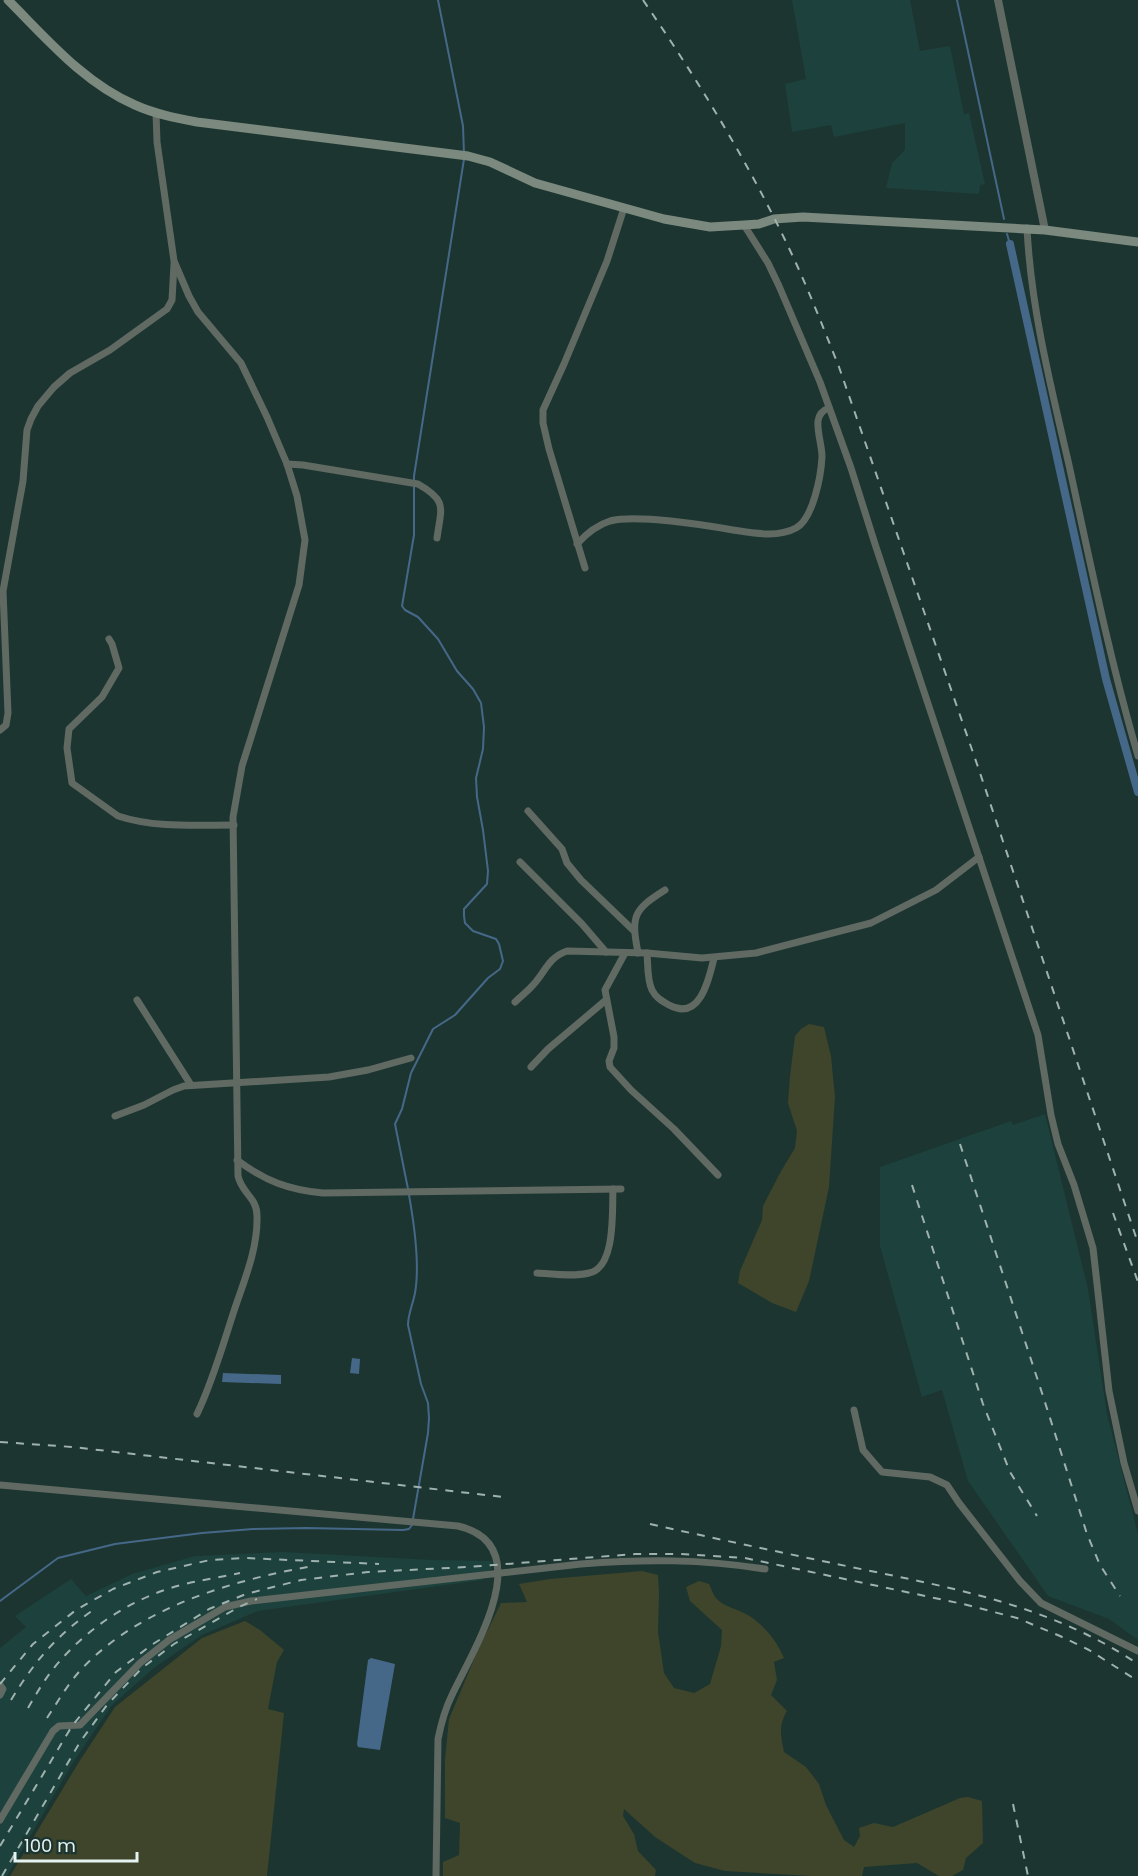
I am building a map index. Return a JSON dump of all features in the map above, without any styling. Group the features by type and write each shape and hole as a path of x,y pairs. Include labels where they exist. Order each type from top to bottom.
{"main road":[{"path":"8,0 84,76 108,92 156,113 197,122 464,156 490,162 535,183 664,219 710,227 759,224 774,219 803,217 1027,228 1138,242"}],"street":[{"path":"998,0 1045,230"},
{"path":"0,730 6,725 8,713 3,591 23,481 27,430 38,406 54,387 70,373 110,350 167,309 172,300 174,261 157,142 156,113"},
{"path":"585,568 549,449 543,423 543,410 607,261 624,208"},
{"path":"744,225 780,286 851,468 874,544 1038,1035 1053,1125 1093,1248 1109,1391 1124,1463 1138,1512"},
{"path":"1027,228 1034,298 1042,345 1096,590 1138,756"},
{"path":"174,261 198,312 241,363 267,417 287,464 297,496 305,540 298,585 242,766 233,817 237,1160 240,1186 252,1198 257,1216 252,1258 213,1376 197,1414"},
{"path":"577,544 594,529 617,520 643,519 762,533 782,532 797,528 808,517 811,509 822,458 818,420 820,413 829,408"},
{"path":"287,464 414,483 433,494 441,504 437,538"},
{"path":"109,639 119,668 102,697 69,729 67,748 72,783 118,816 126,819 154,823 234,825"},
{"path":"528,811 562,849 567,864 581,880 633,930"},
{"path":"515,1002 535,984 549,961 567,951 647,953 702,958 756,953 871,923 936,891 979,857"},
{"path":"520,862 582,924 606,952"},
{"path":"638,953 633,930 634,917 652,898 665,890"},
{"path":"625,952 605,990 614,1036 610,1067 718,1175"},
{"path":"647,953 652,991 657,998 680,1010 688,1009 703,994 714,958"},
{"path":"137,1000 191,1085"},
{"path":"531,1067 548,1049 606,1000"},
{"path":"115,1116 144,1105 173,1090 191,1085 329,1077 368,1070 411,1058"},
{"path":"237,1160 254,1173 297,1190 323,1193 617,1189 607,1256 601,1266 592,1273 577,1275 537,1273"},
{"path":"854,1410 863,1450 882,1472 930,1477 947,1485 1020,1581 1041,1603 1138,1652"},
{"path":"0,1485 458,1526 478,1533 485,1539 497,1564 496,1590 487,1624 453,1694 438,1739 435,1876"},
{"path":"0,1820 53,1731 59,1726 80,1725 147,1657 169,1640 225,1607 251,1602 570,1565 636,1560 714,1562 765,1569"},
{"path":"0,1684 3,1689 0,1695"}],"shaded area":[{"path":"792,0 910,0 920,51 950,46 964,114 969,113 985,184 980,185 979,194 886,188 892,163 905,150 905,123 834,137 831,125 792,132 785,84 806,79"},
{"path":"1045,1114 1088,1289 1107,1414 1138,1534 1138,1640 1109,1619 1048,1596 968,1481 942,1390 922,1397 880,1246 880,1167 1011,1121 1013,1125"},
{"path":"352,1358 360,1359 359,1374 350,1373"},
{"path":"223,1373 281,1375 281,1384 222,1382"},
{"path":"283,1552 492,1561 491,1569 482,1580 258,1611 202,1635 154,1668 112,1705 74,1761 7,1876 0,1876 0,1648 26,1627 15,1616 71,1579 86,1596 132,1574 195,1556"},
{"path":"371,1658 395,1664 380,1750 358,1747 357,1744 368,1660"}],"green space":[{"path":"809,1024 824,1027 831,1056 835,1097 829,1187 809,1281 796,1312 772,1303 738,1283 740,1271 762,1220 763,1206 795,1148 797,1131 788,1103 790,1076 795,1036"},
{"path":"642,1571 658,1575 658,1632 664,1673 674,1688 694,1693 710,1684 721,1646 722,1630 690,1601 686,1587 699,1581 709,1584 715,1597 722,1603 748,1615 759,1624 778,1646 784,1658 774,1662 777,1680 771,1695 787,1711 781,1726 784,1752 806,1767 819,1784 826,1805 844,1840 854,1847 860,1836 859,1828 874,1823 893,1827 960,1798 968,1797 982,1801 983,1843 966,1858 963,1870 952,1876 939,1876 917,1863 864,1867 862,1876 811,1876 725,1871 695,1863 655,1837 624,1809 623,1816 634,1834 638,1851 656,1870 655,1876 443,1876 443,1862 459,1855 460,1823 445,1818 445,1759 449,1719 501,1603 527,1602 519,1584"},
{"path":"245,1621 284,1650 277,1662 268,1709 284,1713 267,1876 10,1876 115,1707 202,1638"}],"waterway":[{"path":"438,0 463,126 464,154"},
{"path":"957,0 1004,219"},
{"path":"408,1189 395,1124 402,1109 411,1073 433,1029 455,1015 488,978 500,969 503,961 496,939 473,931 465,923 464,916 464,909 487,884 488,871 476,778 483,749 484,727 481,703 473,689 457,671 438,639 418,617 402,606 414,535 414,476 464,159"},
{"path":"1007,234 1010,244"},
{"path":"1010,244 1106,679 1138,792"},
{"path":"409,1195 417,1270 408,1325 421,1384 428,1403 429,1418 413,1519"},
{"path":"0,1601 58,1558 115,1544 253,1529 403,1530 409,1529 412,1525"}],"railway":[{"path":"643,0 705,95 762,194 818,314 839,367 978,767 1138,1243"},
{"path":"960,1144 1087,1534 1100,1565 1120,1596"},
{"path":"912,1185 983,1404 1010,1472 1037,1516"},
{"path":"1113,1213 1138,1282"},
{"path":"0,1442 73,1447 503,1497"},
{"path":"650,1524 963,1591 1000,1601 1070,1627 1138,1664"},
{"path":"0,1846 72,1726 116,1672 153,1644 209,1609 246,1594 301,1580 368,1572 635,1554 745,1558 963,1604 1017,1618 1089,1650 1138,1681"},
{"path":"0,1684 33,1644 76,1610 113,1589 157,1572 210,1560 245,1558 379,1564"},
{"path":"47,1718 78,1673 101,1651 154,1615 215,1590 308,1567"},
{"path":"28,1708 47,1677 77,1643 126,1607 162,1591 188,1583 240,1573"},
{"path":"2,1876 80,1742 107,1705 142,1668 174,1644 257,1599"},
{"path":"11,1700 29,1672 48,1649 96,1608"},
{"path":"1013,1804 1028,1876"}]}
